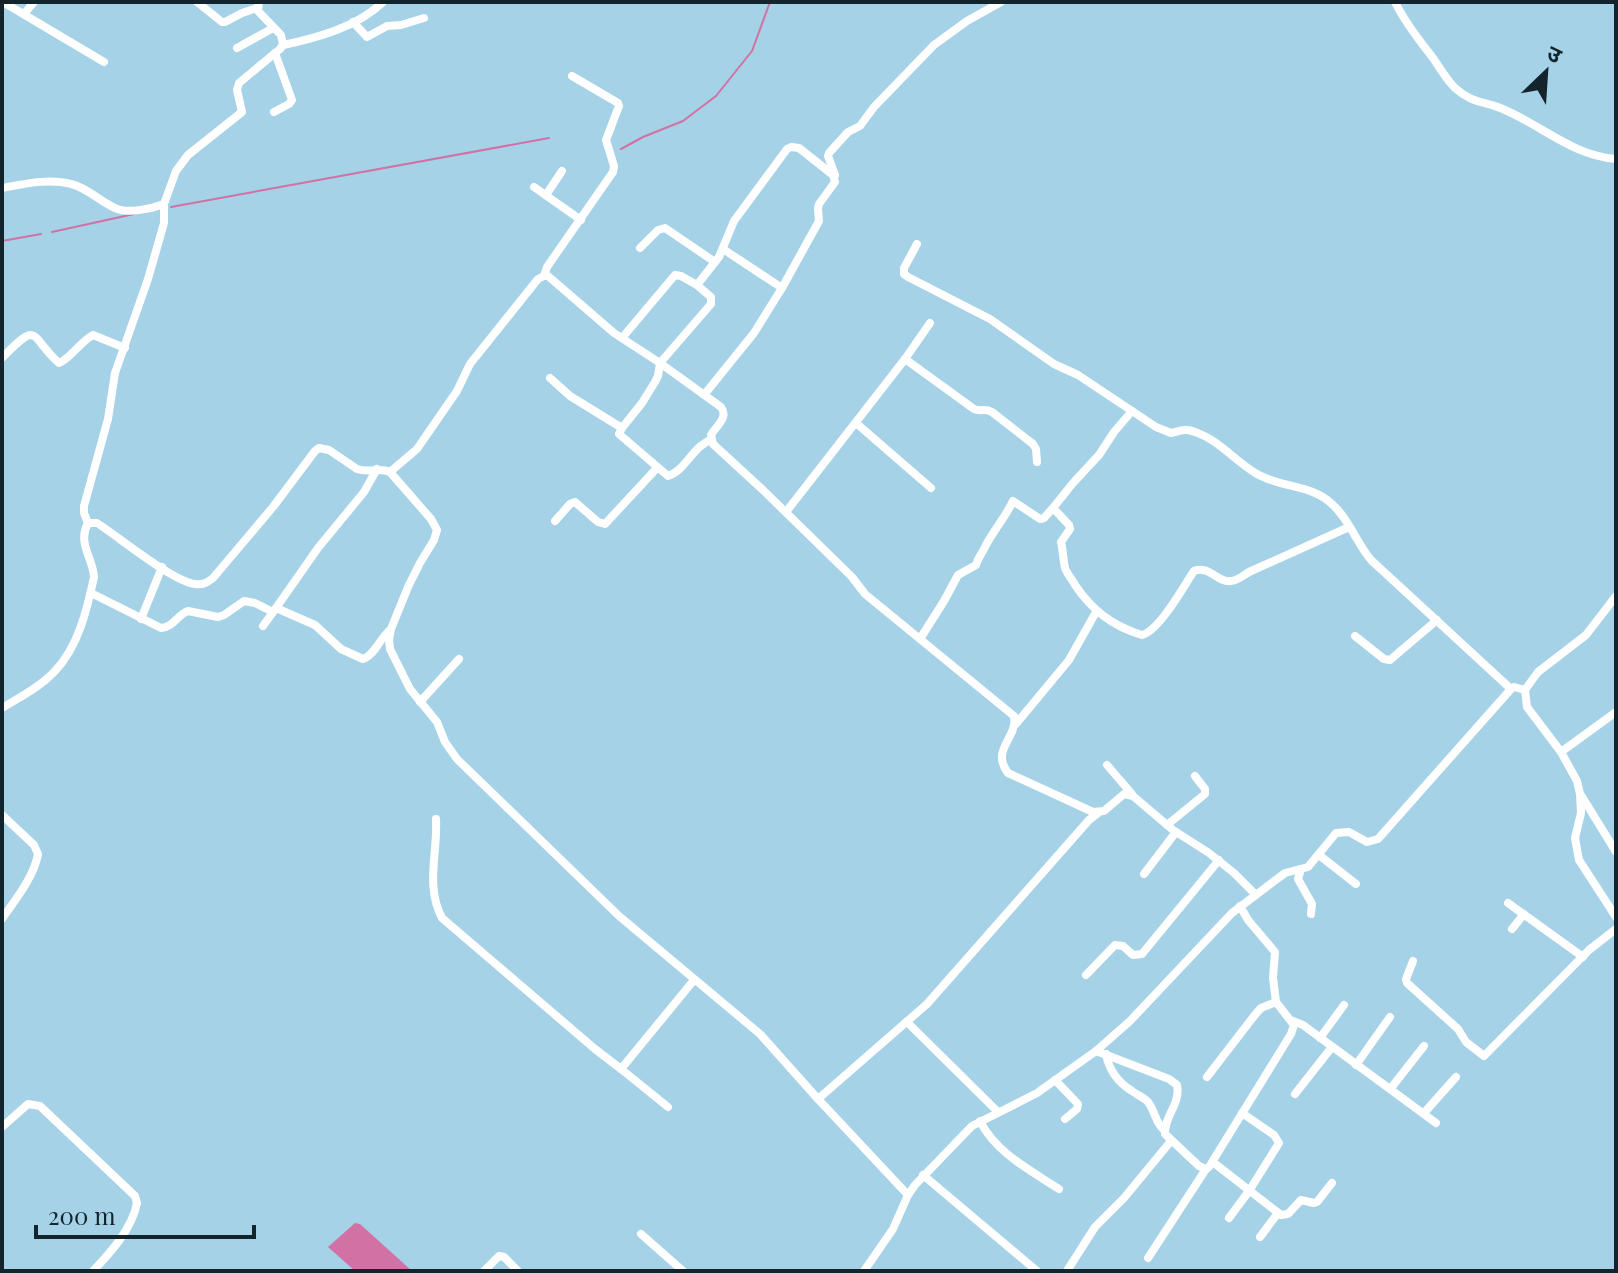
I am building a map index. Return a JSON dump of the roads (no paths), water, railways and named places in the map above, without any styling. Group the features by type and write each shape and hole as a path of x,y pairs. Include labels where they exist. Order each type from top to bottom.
{"street":[{"path":"3,2 104,62"},
{"path":"24,14 34,2"},
{"path":"197,2 222,22 258,5 260,14 281,35 283,45"},
{"path":"2,708 54,673 65,659 74,644 91,593 94,569 83,539 88,523 84,506 108,419 114,379 148,279 164,223 164,204 176,171 188,155 240,116 242,108 237,90 241,79 283,45 353,22 383,2"},
{"path":"704,395 754,333 819,221 819,204 833,186 835,178 829,153 848,132 860,126 874,107 944,37 1001,2"},
{"path":"1395,2 1457,90 1479,103 1502,108 1537,125 1580,151 1616,159"},
{"path":"353,22 367,37 387,26 424,18"},
{"path":"237,48 273,28"},
{"path":"274,112 292,100 275,53"},
{"path":"390,472 417,449 457,391 470,364 538,279 544,276 547,267 613,172 606,140 618,103 572,76"},
{"path":"697,285 723,249 734,221 791,147 799,148 835,178"},
{"path":"546,195 562,171"},
{"path":"2,188 53,181 84,188 119,210 164,204"},
{"path":"534,187 581,220"},
{"path":"640,248 658,230 665,228 715,262"},
{"path":"917,244 904,274 999,325 1045,358 1078,375 1167,432 1186,430 1207,437 1258,475 1316,493 1332,504 1344,516 1371,560 1511,689"},
{"path":"723,249 782,288"},
{"path":"622,338 675,275 697,285 711,297 711,304 660,363 655,382 619,434 668,476 675,473 703,442 711,440"},
{"path":"544,276 597,320 721,407 724,417 711,435 711,440"},
{"path":"786,512 930,323"},
{"path":"2,358 27,335 37,337 59,363 93,335 125,348"},
{"path":"905,359 977,411 992,412 1033,444 1037,462"},
{"path":"550,378 570,396 622,428"},
{"path":"920,639 958,575 976,565 1013,501 1040,519 1044,518 1099,455 1132,411"},
{"path":"856,423 931,488"},
{"path":"711,440 852,577 865,594 1011,712 1015,725"},
{"path":"88,523 97,523 162,567 199,585 207,583 319,448 329,450 357,469 390,472 437,530 413,575 391,629 390,649 410,689 437,722 445,742 457,759 619,916 760,1034 908,1195"},
{"path":"555,521 575,502 598,522 605,524 657,468"},
{"path":"263,626 318,548 364,492 377,469"},
{"path":"1053,508 1069,525 1070,529 1061,542 1067,573 1081,594 1096,612 1136,633 1146,634 1166,613 1194,571 1203,569 1226,581 1235,581 1349,527"},
{"path":"141,619 162,567"},
{"path":"91,593 161,628 166,628 188,611 218,617 244,601 250,601 315,625 341,649 363,659 370,656 391,629"},
{"path":"1615,598 1586,635 1538,672 1525,690 1527,707 1561,752 1577,781 1581,813 1575,838 1579,860 1616,917"},
{"path":"1096,612 1069,660 1015,725 1002,754 1008,773 1099,813"},
{"path":"1355,636 1384,659 1390,660 1437,620"},
{"path":"420,702 459,659"},
{"path":"864,1271 893,1229 908,1195 963,1134 980,1121 1037,1093 1096,1051 1130,1021 1240,906 1285,873 1308,867 1336,833 1349,832 1367,842 1378,839 1511,689 1519,687 1525,690"},
{"path":"1561,752 1616,712"},
{"path":"1107,765 1133,796 1176,832 1219,860 1256,895"},
{"path":"1167,825 1205,794 1205,789 1195,776"},
{"path":"818,1099 927,1004 1089,820 1124,794 1133,796"},
{"path":"1580,794 1616,852"},
{"path":"2,815 34,845 38,854 23,888 2,919"},
{"path":"436,819 433,881 442,918 668,1107"},
{"path":"1144,874 1176,832"},
{"path":"1319,855 1356,884"},
{"path":"1086,975 1115,945 1123,946 1133,955 1142,954 1219,860"},
{"path":"1301,869 1298,879 1312,904 1311,914"},
{"path":"1508,903 1583,957"},
{"path":"1240,906 1275,952 1273,978 1276,1002 1293,1021 1303,1025 1436,1123"},
{"path":"1512,929 1524,914"},
{"path":"1413,961 1407,983 1458,1029 1479,1055 1484,1056 1583,957 1616,929"},
{"path":"621,1069 694,980"},
{"path":"1207,1077 1261,1008 1276,1002"},
{"path":"1320,1038 1344,1005"},
{"path":"1356,1065 1390,1017"},
{"path":"1148,1258 1210,1166 1291,1034 1293,1021"},
{"path":"907,1022 998,1112"},
{"path":"1391,1088 1424,1046"},
{"path":"1295,1094 1332,1047"},
{"path":"1096,1051 1169,1079 1177,1085 1177,1101 1164,1130"},
{"path":"1106,1054 1115,1075 1127,1088 1148,1102 1171,1141 1199,1166 1210,1166 1278,1213 1285,1216 1301,1200 1317,1202 1332,1183"},
{"path":"1424,1113 1456,1077"},
{"path":"1055,1080 1078,1104 1077,1109 1065,1119"},
{"path":"2,1127 28,1104 40,1106 135,1196 137,1203 129,1225 93,1271"},
{"path":"1229,1218 1279,1143 1274,1135 1242,1113"},
{"path":"980,1121 1005,1153 1059,1189"},
{"path":"1067,1271 1095,1227 1124,1198 1171,1141"},
{"path":"923,1175 1037,1271"},
{"path":"1260,1237 1278,1213"},
{"path":"641,1234 683,1271"},
{"path":"484,1271 499,1256 518,1271"}],"waterway":[{"path":"621,149 683,121 716,96 752,51 770,2"},
{"path":"171,207 549,138"},
{"path":"52,232 134,214"},
{"path":"2,241 41,234"}]}
